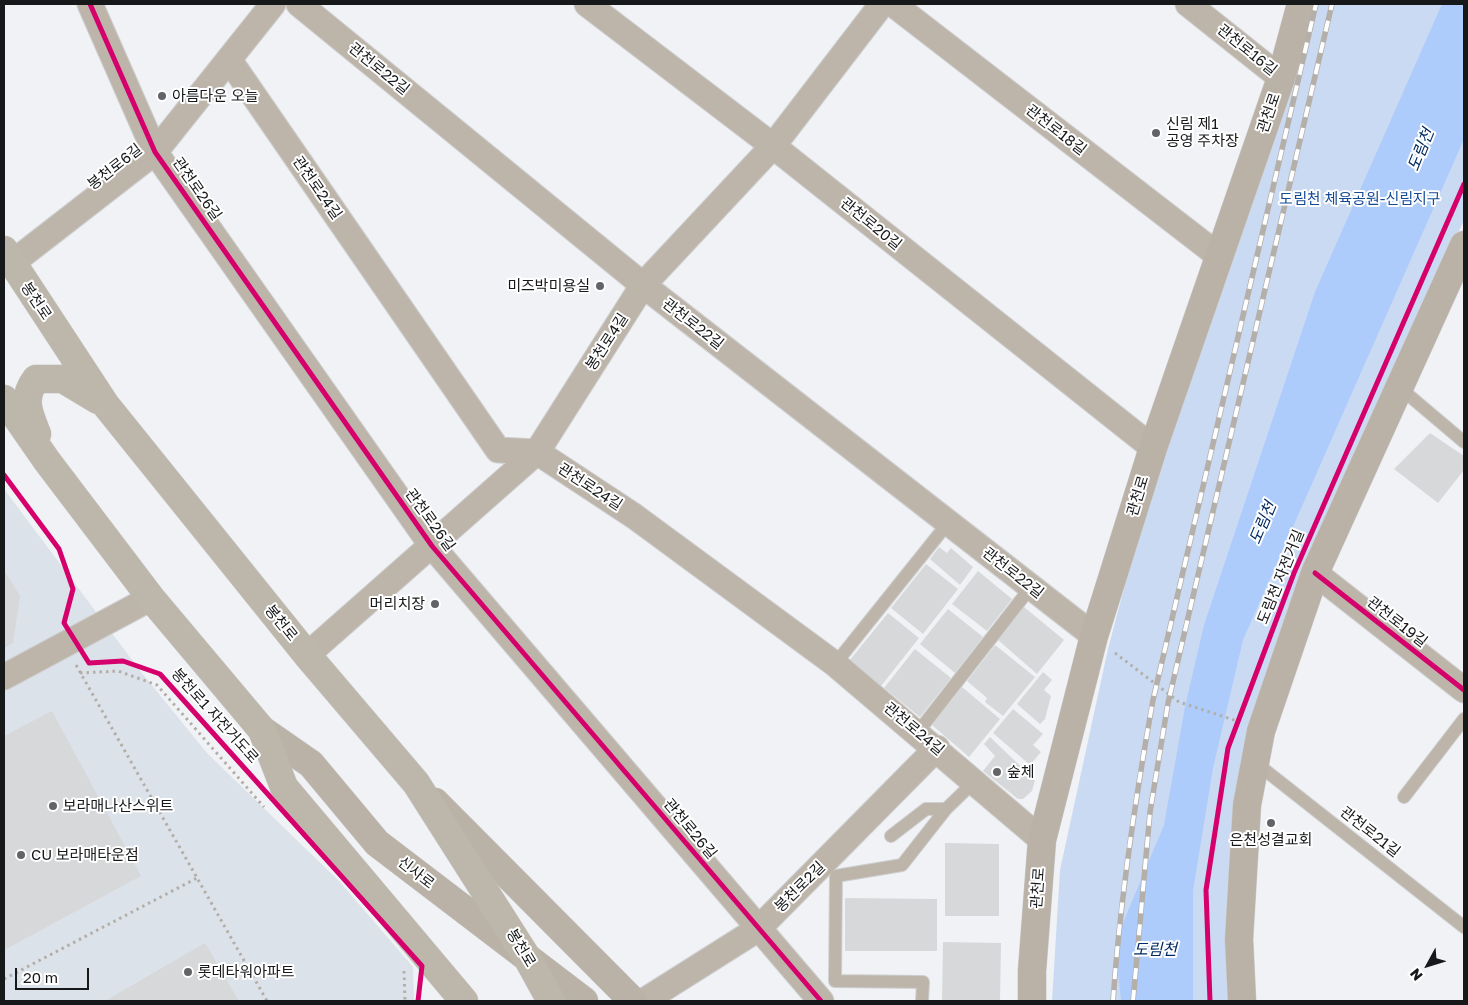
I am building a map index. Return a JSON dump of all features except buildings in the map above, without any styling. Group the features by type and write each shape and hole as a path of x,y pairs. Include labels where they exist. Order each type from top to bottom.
{"main road":[{"name":"관천로","path":"1032,1001 1032,971 1042,840 1094,636 1153,448 1282,78 1301,4"},
{"path":"1247,997 1239,939 1247,805 1261,730 1315,573 1464,245"},
{"name":"봉천로","path":"8,256 105,404 307,655 416,783 528,959 558,998"},
{"path":"47,461 27,408 28,390 36,379 63,379 105,404"},
{"path":"4,399 47,461 151,598 262,730 284,787 464,1001"},
{"name":"신사로","path":"262,730 311,764 377,842 528,959"},
{"path":"416,783 633,1001"}],"street":[{"name":"관천로26길","path":"90,4 156,152 432,546 821,1001"},
{"name":"봉천로6길","path":"8,256 156,152 230,61 273,4"},
{"name":"관천로22길","path":"299,4 643,285 1094,636"},
{"name":"관천로20길","path":"587,4 773,146 1153,448"},
{"name":"봉천로4길","path":"307,655 537,452 643,285 773,146 882,4"},
{"name":"관천로18길","path":"893,4 1219,256"},
{"name":"관천로16길","path":"1188,4 1282,78"},
{"name":"관천로24길","path":"230,61 498,450 537,452 634,516 835,664 937,748 1042,840"},
{"name":"관천로19길","path":"1315,573 1464,690"},
{"path":"4,677 151,598"},
{"name":"봉천로2길","path":"644,1001 758,929 937,748"}],"lane":[{"path":"1399,387 1464,442"},
{"path":"835,664 948,523"},
{"path":"918,732 1031,588"},
{"path":"1404,797 1464,720"},
{"name":"관천로21길","path":"1256,763 1464,927"},
{"path":"922,1001 923,982 835,981 836,876 902,865 946,809 975,781"},
{"path":"891,836 926,809 946,809"}],"path":[{"path":"1094,636 1179,702 1231,719"},
{"path":"64,645 267,1001"},
{"path":"80,673 118,671 157,685 268,812"},
{"path":"1234,731 1241,713"},
{"path":"4,979 197,878"},
{"path":"404,968 406,1001"}],"shaded area":[{"path":"4,489 141,672 207,753 340,882 413,967 414,1001 4,1001"}],"green space":[{"name":"도림천 체육공원-신림지구","path":"1313,4 1464,4 1464,220 1409,342 1260,711 1238,1001 1052,1001 1060,870 1108,649 1158,460"}],"water":[{"name":"도림천","path":"1442,4 1464,4 1464,139 1243,640 1213,768 1193,891 1193,1001 1121,1001 1115,942 1164,825 1185,707 1204,625 1315,292"}],"railway":[{"path":"1113,1001 1129,850 1153,700 1316,4"},
{"path":"1133,1001 1150,812 1168,703 1332,4"}],"cycle path":[{"path":"90,4 155,152 432,546 821,1001"},
{"name":"도림천 자전거길","path":"1210,1001 1206,890 1228,748 1294,573 1464,184"},
{"name":"봉천로1 자전거도로","path":"4,475 59,549 73,589 64,623 89,663 123,661 160,674 422,966 418,1001"},
{"path":"1315,573 1464,690"}],"place":[{"name":"아름다운 오늘","path":"162,96"},
{"name":"신림 제1 공영 주차장","path":"1156,133"},
{"name":"미즈박미용실","path":"600,286"},
{"name":"머리치장","path":"435,604"},
{"name":"숲체","path":"997,772"},
{"name":"보라매나산스위트","path":"53,806"},
{"name":"은천성결교회","path":"1271,823"},
{"name":"CU 보라매타운점","path":"21,855"},
{"name":"롯데타워아파트","path":"188,972"}]}
